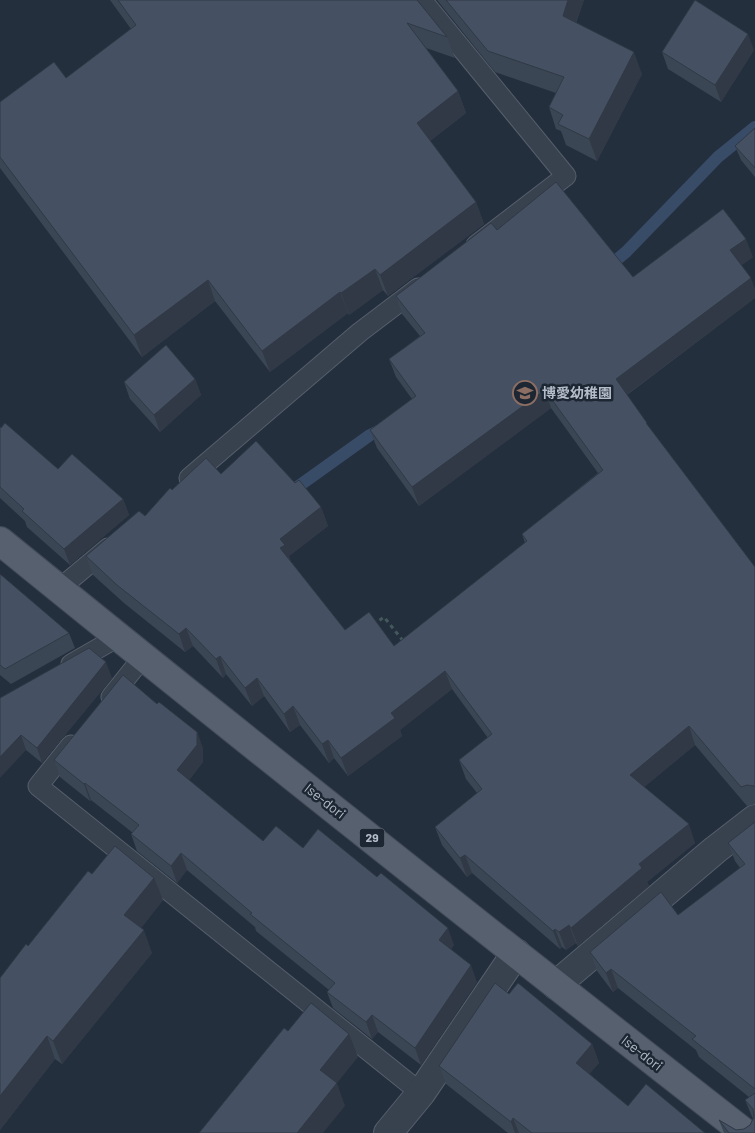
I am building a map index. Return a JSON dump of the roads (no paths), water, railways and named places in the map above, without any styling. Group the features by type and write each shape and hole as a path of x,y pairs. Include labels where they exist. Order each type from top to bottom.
{"main road":[{"name":"Ise-dori","path":"0,541 118,638 745,1133"}],"street":[{"path":"556,985 715,850 755,819"},
{"path":"388,1133 421,1093 516,953"}],"lane":[{"path":"422,0 566,176 464,254"},
{"path":"180,486 360,332 432,278"},
{"path":"59,589 120,538"},
{"path":"59,670 118,638"},
{"path":"100,710 143,657"},
{"path":"81,733 38,786 421,1093"}],"waterway":[{"path":"604,270 626,252 718,157 755,127"},
{"path":"289,493 370,435 386,427"}],"place":[{"name":"博愛幼稚園","path":"525,393"}]}
